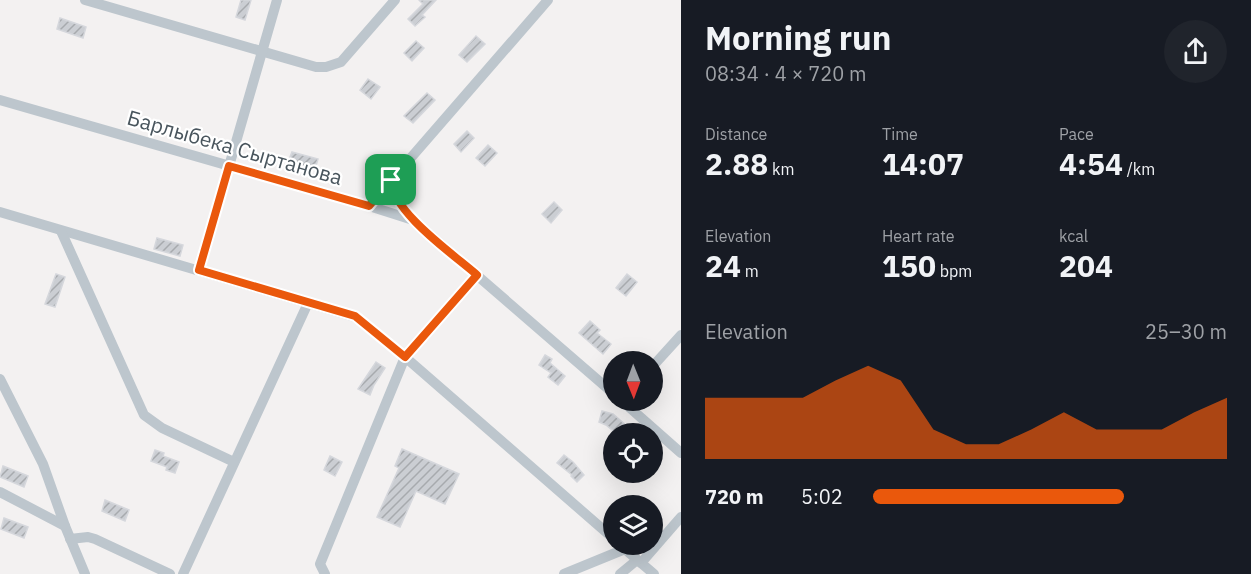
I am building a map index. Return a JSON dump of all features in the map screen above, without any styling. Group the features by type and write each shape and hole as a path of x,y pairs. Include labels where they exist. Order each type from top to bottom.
{"street":[{"path":"85,0 316,67 334,66 341,62 395,0"},
{"path":"199,270 277,0"},
{"path":"369,206 548,0"},
{"name":"Барлыбека Сыртанова","path":"0,100 413,219"},
{"path":"391,180 393,195 413,219 603,384"},
{"path":"0,212 355,316 603,529"},
{"path":"61,231 144,415 162,428 234,462"},
{"path":"325,574 321,564 405,357 477,275"},
{"path":"183,574 308,303"},
{"path":"663,355 681,335"},
{"path":"0,379 43,464 85,574"},
{"path":"633,411 681,453"},
{"path":"0,492 65,526"},
{"path":"620,574 639,562 681,517"},
{"path":"70,539 87,537 95,539 170,574"},
{"path":"568,573 605,555"},
{"path":"631,555 654,574"}],"building":[{"path":"241,0 251,0 245,20 236,17"},
{"path":"419,0 436,0 422,15 425,17 415,26 408,19 423,4"},
{"path":"60,18 86,27 83,38 57,29"},
{"path":"476,36 485,44 467,62 459,55"},
{"path":"416,41 424,48 412,61 404,53"},
{"path":"368,79 380,87 371,99 360,90"},
{"path":"427,93 435,100 413,123 404,116"},
{"path":"467,131 474,138 461,152 454,144"},
{"path":"488,145 497,153 485,166 476,158"},
{"path":"292,152 318,159 315,169 288,162"},
{"path":"554,202 562,210 551,223 542,214"},
{"path":"157,238 183,245 180,256 154,249"},
{"path":"56,274 65,277 55,307 45,304"},
{"path":"627,274 637,282 626,296 616,288"},
{"path":"590,321 600,330 597,333 611,344 603,351 603,354 579,333"},
{"path":"545,355 552,359 550,363 565,376 558,385 548,377 551,373 539,365"},
{"path":"376,362 385,368 370,395 358,389"},
{"path":"602,411 613,414 623,423 603,424 599,422"},
{"path":"402,449 459,474 445,504 416,491 400,527 377,517 399,468 395,466"},
{"path":"155,450 179,462 175,473 151,461"},
{"path":"564,455 584,475 577,482 557,463"},
{"path":"330,456 342,462 335,476 324,470"},
{"path":"3,466 28,476 24,487 0,477"},
{"path":"105,500 129,510 125,521 102,511"},
{"path":"4,518 28,527 24,538 1,529"}],"route":[{"path":"229,166 369,206 391,180 393,195 399,204 477,275 405,357 355,316 199,270 229,166"}]}
